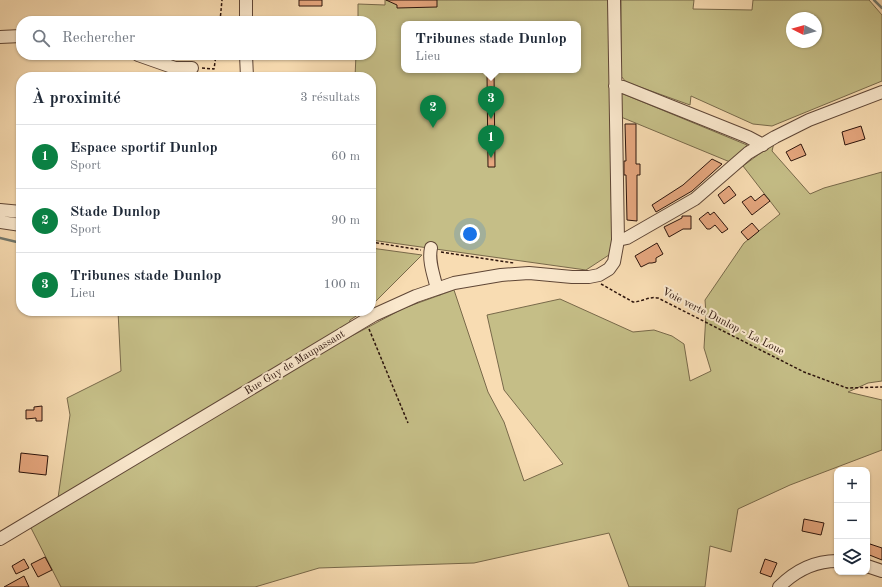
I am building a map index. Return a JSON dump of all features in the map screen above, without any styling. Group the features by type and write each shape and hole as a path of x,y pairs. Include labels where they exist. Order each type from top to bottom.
{"street":[{"path":"246,0 246,16"},
{"path":"614,0 618,240 627,238 690,202 748,153 763,144 809,120 882,92"},
{"path":"0,37 16,36"},
{"path":"152,60 174,68 192,68"},
{"path":"246,60 247,72"},
{"path":"615,86 623,87 763,144"},
{"path":"0,210 16,212"},
{"path":"0,222 16,224"},
{"name":"Rue Guy de Maupassant","path":"376,316 416,296 454,283 501,275 529,273 589,277 599,275 609,269 614,262 618,240"},
{"path":"431,249 433,274 438,289"},
{"name":"Rue Guy de Maupassant","path":"0,539 375,316"},
{"path":"780,587 788,578 809,566 823,562 834,561"},
{"path":"870,567 882,571"}],"path":[{"path":"220,16 222,0"},
{"path":"192,68 214,69 215,60"},
{"path":"376,243 431,249 517,264"},
{"name":"Voie verte Dunlop - La Loue","path":"589,277 633,302 638,302 653,296 658,298 804,372 846,388 882,387"},
{"path":"365,321 408,423"}],"shaded area":[{"path":"385,0 609,0 612,253 586,270 376,241 376,72 355,72 356,60 376,60 376,16 358,16 358,4 385,5"},
{"path":"621,0 694,0 693,9 752,10 753,0 869,0 882,15 882,81 772,126 753,124 691,96 690,105 626,82 621,76"},
{"path":"621,93 747,145 730,162 621,117"},
{"path":"774,143 772,151 810,194 824,188 882,172 882,381 868,383 848,392 882,400 882,450 790,485 738,509 731,552 710,546 705,587 629,587 609,533 474,563 319,568 255,587 61,587 30,526 58,498 70,415 67,398 121,371 118,316 356,316 350,320 346,339 404,308 454,290 488,392 504,422 524,481 563,464 504,390 487,315 560,299 633,332 654,330 672,336 684,344 690,381 711,371 704,348 706,314 705,300 744,243 780,214 743,166"},
{"path":"376,249 422,255 376,301"}],"building":[{"path":"299,0 322,0 322,6 299,6"},
{"path":"386,0 437,0 437,7 397,8 397,5"},
{"path":"487,73 494,73 495,167 488,167"},
{"path":"625,124 636,124 636,164 640,164 640,175 637,175 637,221 627,220 626,175 624,175 624,161 626,161"},
{"path":"861,126 865,139 845,145 842,132"},
{"path":"801,144 806,155 791,161 786,152"},
{"path":"712,159 722,164 692,191 656,212 652,205 683,185"},
{"path":"729,186 736,195 724,204 718,195"},
{"path":"764,194 770,201 752,215 742,202 751,196 755,201"},
{"path":"708,212 710,215 714,212 728,229 722,233 715,225 710,229 707,229 699,219"},
{"path":"682,216 691,216 691,229 683,229 669,237 664,227 682,218"},
{"path":"752,223 759,231 748,240 741,232"},
{"path":"657,243 663,254 656,258 656,262 649,263 641,267 635,256"},
{"path":"42,406 42,421 36,421 36,418 26,419 26,410 34,410 34,407"},
{"path":"21,453 48,456 46,475 19,472"},
{"path":"804,519 824,523 821,535 802,531"},
{"path":"870,544 882,548 882,560 870,555"},
{"path":"45,557 52,570 38,577 31,564"},
{"path":"24,559 29,568 16,574 12,566"},
{"path":"765,559 777,563 771,577 760,573"},
{"path":"24,576 29,587 4,587"}],"waterway":[{"path":"874,0 882,8"},
{"path":"0,238 16,242"}],"place":[{"name":"Tribunes stade Dunlop","path":"491,119"},
{"name":"Stade Dunlop","path":"433,128"},
{"name":"Espace sportif Dunlop","path":"491,158"}]}
